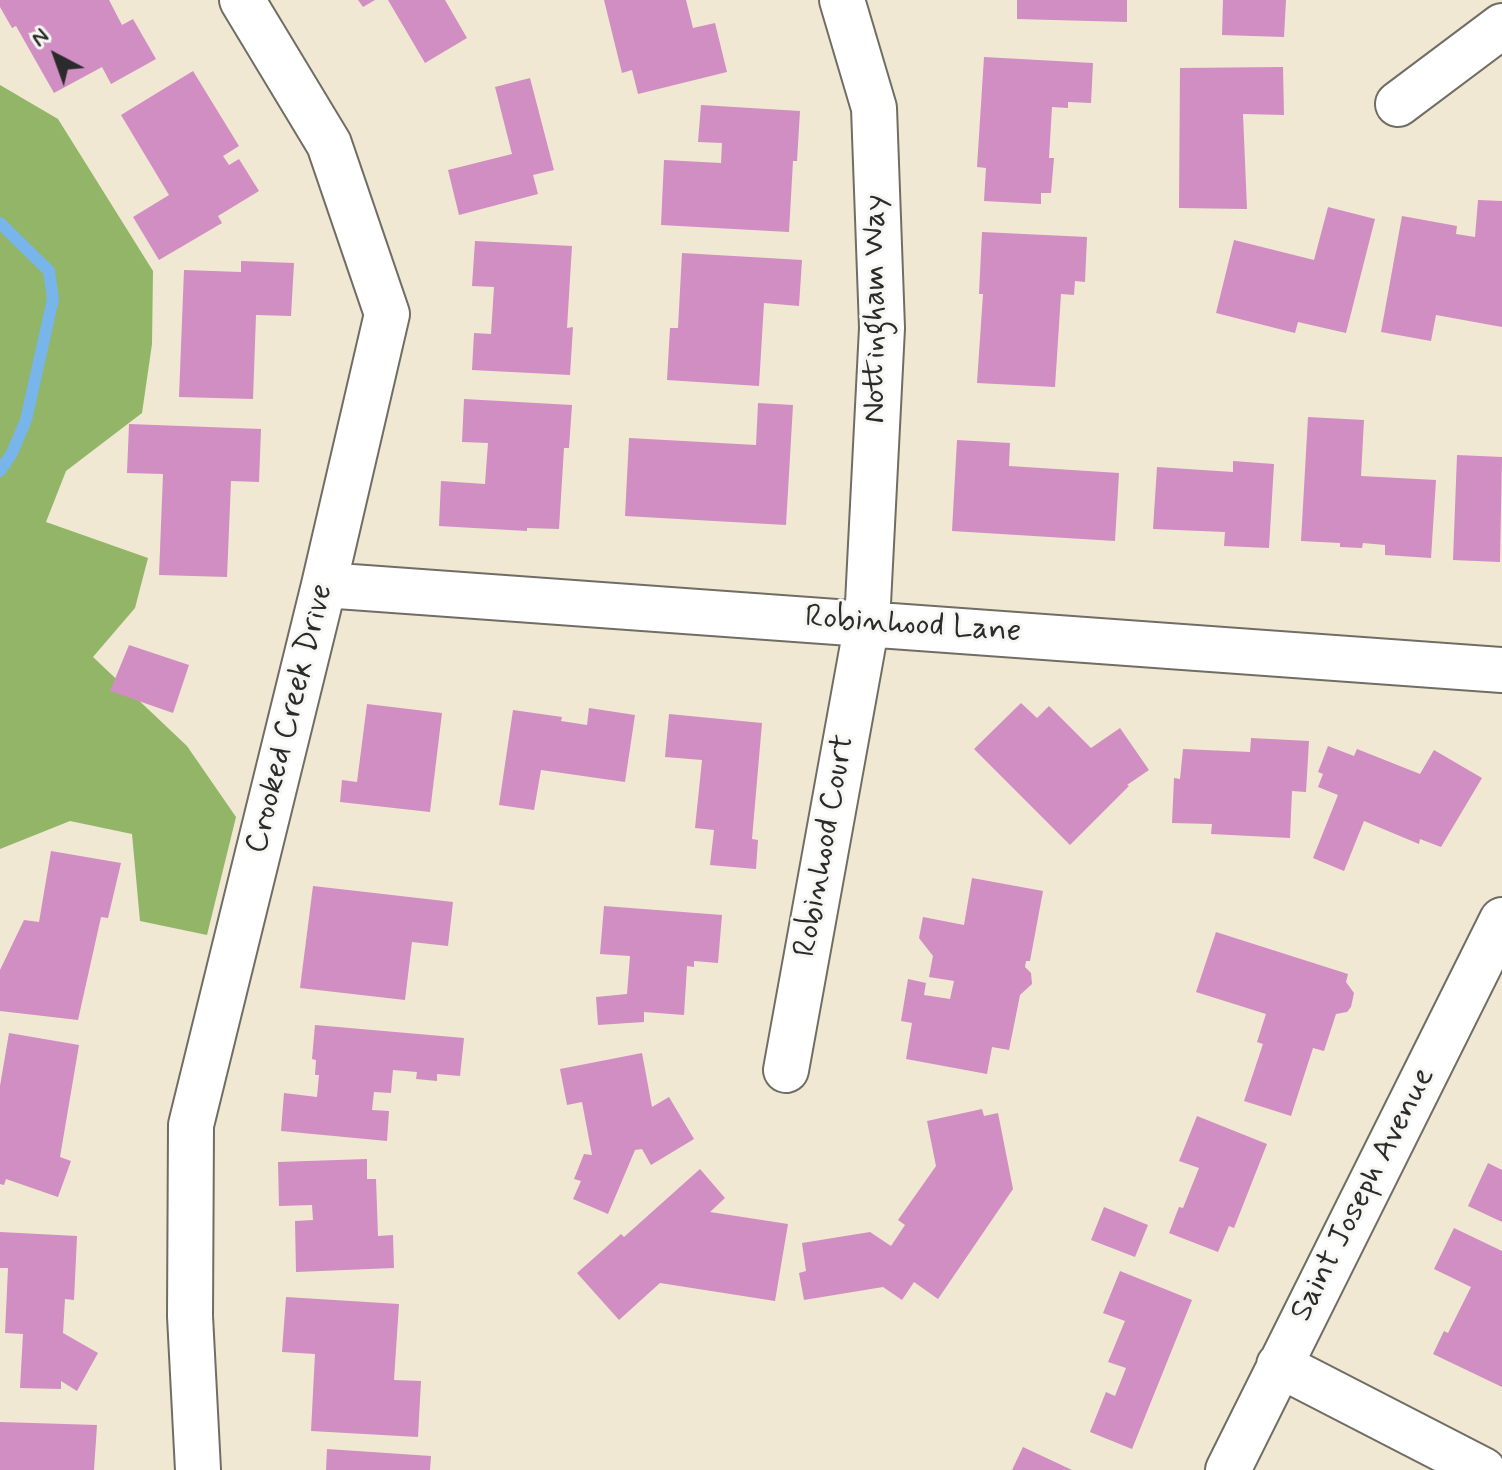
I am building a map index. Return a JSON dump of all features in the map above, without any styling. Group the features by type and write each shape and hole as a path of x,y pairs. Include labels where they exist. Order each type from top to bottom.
{"street":[{"name":"Crooked Creek Drive","path":"198,1470 190,1316 191,1125 324,585 387,314 329,144 242,0"},
{"name":"Nottingham Way","path":"842,0 874,108 882,328 867,623"},
{"path":"1398,104 1502,26"},
{"name":"Robinhood Lane","path":"324,585 1502,670"},
{"name":"Robinhood Court","path":"786,1070 867,623"},
{"name":"Saint Joseph Avenue","path":"1228,1470 1502,920"},
{"path":"1279,1365 1483,1470"}],"green space":[{"path":"0,85 58,119 153,271 152,344 142,413 66,471 46,522 148,558 135,608 93,657 187,746 236,817 207,935 140,921 132,834 70,821 0,849"}],"building":[{"path":"0,0 109,0 122,25 133,19 156,59 111,84 102,67 54,93 16,26 12,28 0,7"},
{"path":"358,0 375,0 363,7"},
{"path":"388,0 445,0 467,38 425,63"},
{"path":"604,0 686,0 693,28 715,23 727,72 638,94 632,70 622,73"},
{"path":"1017,0 1127,0 1127,22 1017,19"},
{"path":"1223,0 1286,0 1284,37 1222,35"},
{"path":"984,57 1093,63 1091,103 1068,102 1068,108 1052,107 1049,158 1054,158 1051,193 1041,193 1041,204 984,201 986,168 977,167"},
{"path":"1283,67 1284,115 1243,114 1247,209 1179,208 1180,68"},
{"path":"193,71 239,146 223,156 229,165 239,159 259,191 218,216 222,223 159,260 133,217 169,195 121,115"},
{"path":"530,78 554,170 533,175 538,194 459,215 448,170 512,154 495,87"},
{"path":"701,105 800,111 797,161 793,161 789,232 661,225 664,160 721,163 722,143 698,142"},
{"path":"1478,200 1502,201 1502,327 1436,315 1431,341 1381,332 1402,216 1457,226 1456,234 1475,237"},
{"path":"1328,207 1375,219 1346,333 1298,322 1295,333 1216,313 1234,240 1314,260"},
{"path":"982,232 1087,237 1085,282 1075,281 1074,295 1061,294 1055,387 977,383 983,294 979,294"},
{"path":"475,241 572,246 567,328 573,327 570,375 472,370 474,333 491,334 494,287 472,286"},
{"path":"682,253 802,260 799,306 764,303 759,386 667,380 670,328 678,328"},
{"path":"241,261 294,263 291,316 256,315 253,399 179,397 184,270 241,272"},
{"path":"464,399 572,405 569,448 564,448 559,529 527,528 527,531 439,526 441,481 485,484 488,443 462,442"},
{"path":"758,403 793,405 786,525 625,516 629,438 756,445"},
{"path":"1308,417 1364,420 1361,476 1436,480 1431,558 1385,555 1385,545 1363,543 1362,548 1340,547 1340,543 1301,541"},
{"path":"129,424 261,429 259,482 231,481 227,577 159,575 163,474 127,473"},
{"path":"957,440 1010,443 1009,466 1119,473 1115,541 952,531"},
{"path":"1457,455 1502,457 1500,562 1453,560"},
{"path":"1233,461 1274,464 1269,548 1224,546 1225,532 1153,529 1157,467 1233,472"},
{"path":"129,645 189,665 173,713 110,691"},
{"path":"1021,703 1037,718 1049,706 1091,748 1120,728 1149,770 1127,785 1070,845 974,749"},
{"path":"367,704 442,713 430,812 340,802 342,780 357,782"},
{"path":"589,708 635,715 625,782 541,770 534,810 499,805 513,710 562,717 561,721 587,725"},
{"path":"669,714 762,723 752,839 758,840 756,869 710,865 714,830 695,828 702,760 665,757"},
{"path":"1251,738 1309,741 1306,792 1292,791 1290,838 1211,834 1212,824 1172,823 1174,778 1180,779 1183,749 1250,752"},
{"path":"1328,746 1354,756 1357,749 1420,774 1434,750 1482,778 1441,847 1420,839 1419,844 1364,821 1344,871 1313,858 1338,795 1318,787 1323,774 1318,772"},
{"path":"51,851 121,863 108,918 101,917 78,1020 0,1011 0,970 24,920 39,922"},
{"path":"972,878 1043,891 1030,961 1026,961 1025,967 1031,973 1032,984 1020,995 1009,1050 992,1047 987,1074 906,1059 912,1023 901,1021 908,979 926,983 924,995 950,999 954,981 929,977 933,956 919,938 923,917 964,925"},
{"path":"313,886 453,902 448,946 412,942 405,1000 300,988"},
{"path":"604,906 722,915 718,963 694,961 694,967 687,966 684,1015 644,1012 644,1022 598,1025 596,997 627,994 630,956 600,954"},
{"path":"1216,932 1348,974 1346,982 1354,993 1351,1007 1347,1012 1336,1014 1324,1051 1313,1048 1291,1116 1244,1101 1263,1044 1257,1042 1266,1014 1196,992"},
{"path":"315,1025 464,1038 460,1076 437,1074 437,1081 416,1079 417,1072 393,1070 391,1093 374,1092 372,1110 389,1111 387,1141 281,1131 284,1093 317,1097 319,1075 315,1075 316,1060 312,1059"},
{"path":"9,1033 79,1045 60,1157 71,1161 58,1197 6,1179 4,1185 0,1184 0,1086"},
{"path":"642,1053 652,1107 669,1097 694,1139 651,1165 642,1149 635,1150 608,1214 573,1199 581,1181 574,1179 584,1154 592,1155 582,1102 567,1105 560,1069"},
{"path":"982,1109 984,1116 998,1113 1013,1189 938,1299 914,1282 902,1300 883,1287 804,1300 799,1273 806,1271 802,1243 870,1232 891,1246 905,1225 898,1220 936,1166 927,1121"},
{"path":"1197,1116 1267,1144 1234,1228 1229,1226 1218,1252 1169,1233 1199,1168 1179,1161"},
{"path":"367,1159 367,1179 376,1179 378,1236 393,1235 394,1268 296,1272 295,1221 313,1220 312,1205 279,1206 278,1162"},
{"path":"1488,1163 1502,1170 1502,1222 1468,1206"},
{"path":"700,1169 725,1198 710,1212 788,1224 775,1301 660,1283 619,1320 577,1273 621,1234 624,1237"},
{"path":"1104,1207 1148,1225 1135,1257 1091,1240"},
{"path":"1454,1228 1502,1251 1502,1387 1433,1354 1444,1331 1448,1333 1471,1287 1434,1269"},
{"path":"0,1232 77,1236 74,1300 65,1299 63,1333 98,1353 77,1391 61,1381 61,1389 20,1388 23,1334 5,1333 8,1268 0,1268"},
{"path":"1120,1271 1192,1300 1132,1449 1090,1432 1106,1392 1115,1396 1126,1368 1108,1362 1125,1321 1103,1313"},
{"path":"286,1297 399,1304 394,1380 421,1381 418,1437 311,1431 315,1354 282,1352"},
{"path":"0,1422 97,1425 94,1470 0,1470"},
{"path":"1023,1447 1072,1470 1012,1470"},
{"path":"327,1449 431,1456 430,1470 326,1470"}],"waterway":[{"path":"0,223 49,271 53,299 26,420 12,453 0,471"}]}
